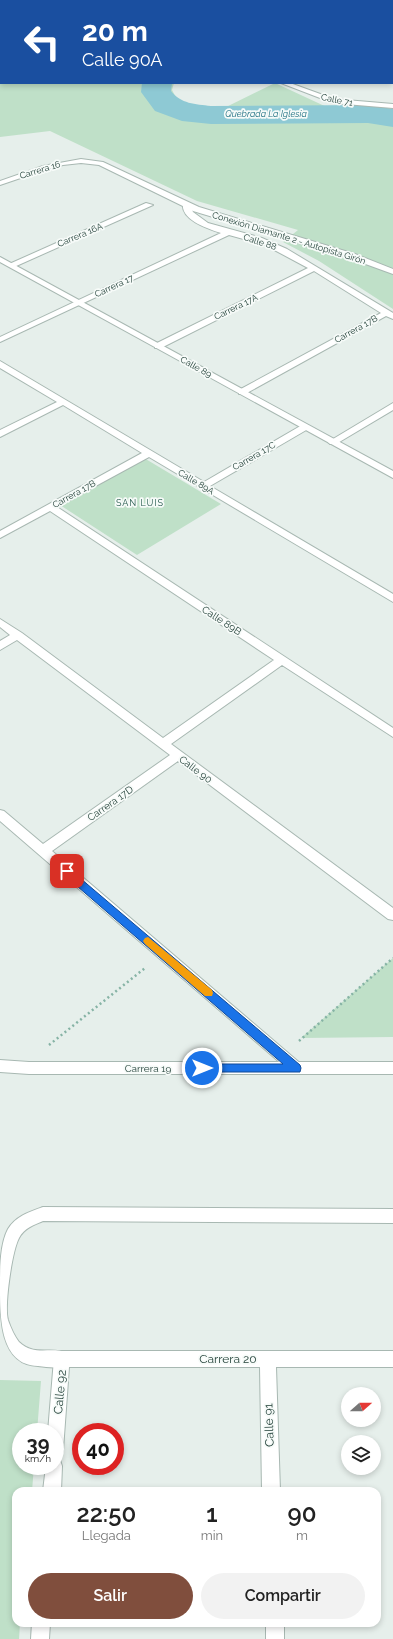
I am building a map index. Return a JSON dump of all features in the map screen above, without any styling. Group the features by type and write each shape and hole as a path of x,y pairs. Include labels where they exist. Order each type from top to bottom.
{"street":[{"name":"Calle 71","path":"287,84 333,101 393,106"},
{"name":"Carrera 16","path":"0,183 45,167 81,161"},
{"name":"Calle 88","path":"81,161 101,163 113,168 186,205 186,211 192,217 229,232 271,244 314,268 389,315"},
{"name":"Carrera 16A","path":"11,265 150,205"},
{"name":"Conexión Diamante 2 - Autopista Girón","path":"186,205 226,219 352,256 393,272"},
{"name":"Carrera 17","path":"0,340 229,232"},
{"name":"Calle 89","path":"0,259 393,475"},
{"name":"Carrera 17A","path":"158,346 314,268"},
{"name":"Carrera 17B","path":"242,392 389,315"},
{"name":"Calle 89A","path":"0,364 393,599"},
{"path":"0,434 63,402"},
{"path":"333,442 393,406"},
{"name":"Carrera 17C","path":"203,486 305,427"},
{"name":"Carrera 17B","path":"0,535 149,453"},
{"name":"Calle 89B","path":"50,507 393,733"},
{"name":"Calle 90","path":"0,622 393,915"},
{"path":"0,646 18,635"},
{"path":"163,744 282,660"},
{"name":"Carrera 17D","path":"43,850 178,755"},
{"path":"0,814 296,1068"},
{"name":"Carrera 19","path":"0,1066 20,1068 393,1068"},
{"name":"Carrera 20","path":"393,1216 43,1214 22,1223 12,1235 2,1273 0,1319 12,1346 26,1358 393,1359"},
{"name":"Calle 92","path":"57,1423 62,1359"},
{"name":"Calle 91","path":"268,1359 271,1487"},
{"path":"52,1487 53,1475"},
{"path":"40,1639 41,1627"},
{"path":"275,1627 275,1639"}],"path":[{"path":"20,1068 162,954"},
{"path":"282,1056 393,958"}],"green space":[{"path":"0,84 174,84 172,90 179,103 193,109 218,111 273,84 277,84 331,109 387,108 393,110 393,309 319,261 283,242 298,230 197,201 50,131 0,137"},
{"path":"144,458 221,504 137,555 60,505"},
{"path":"393,958 393,1037 301,1038"},
{"path":"0,1380 41,1381 38,1423 12,1423 12,1475 33,1475 32,1487 12,1487 12,1627 20,1627 19,1639 0,1639"}],"waterway":[{"name":"Quebrada La Iglesia","path":"157,84 156,92 166,105 182,112 211,115 368,114 393,118"}],"slow traffic":[{"path":"148,941 208,993"}],"district":[{"name":"SAN LUIS","path":"140,503"}],"route":[{"path":"67,871 296,1068 202,1068"}]}
